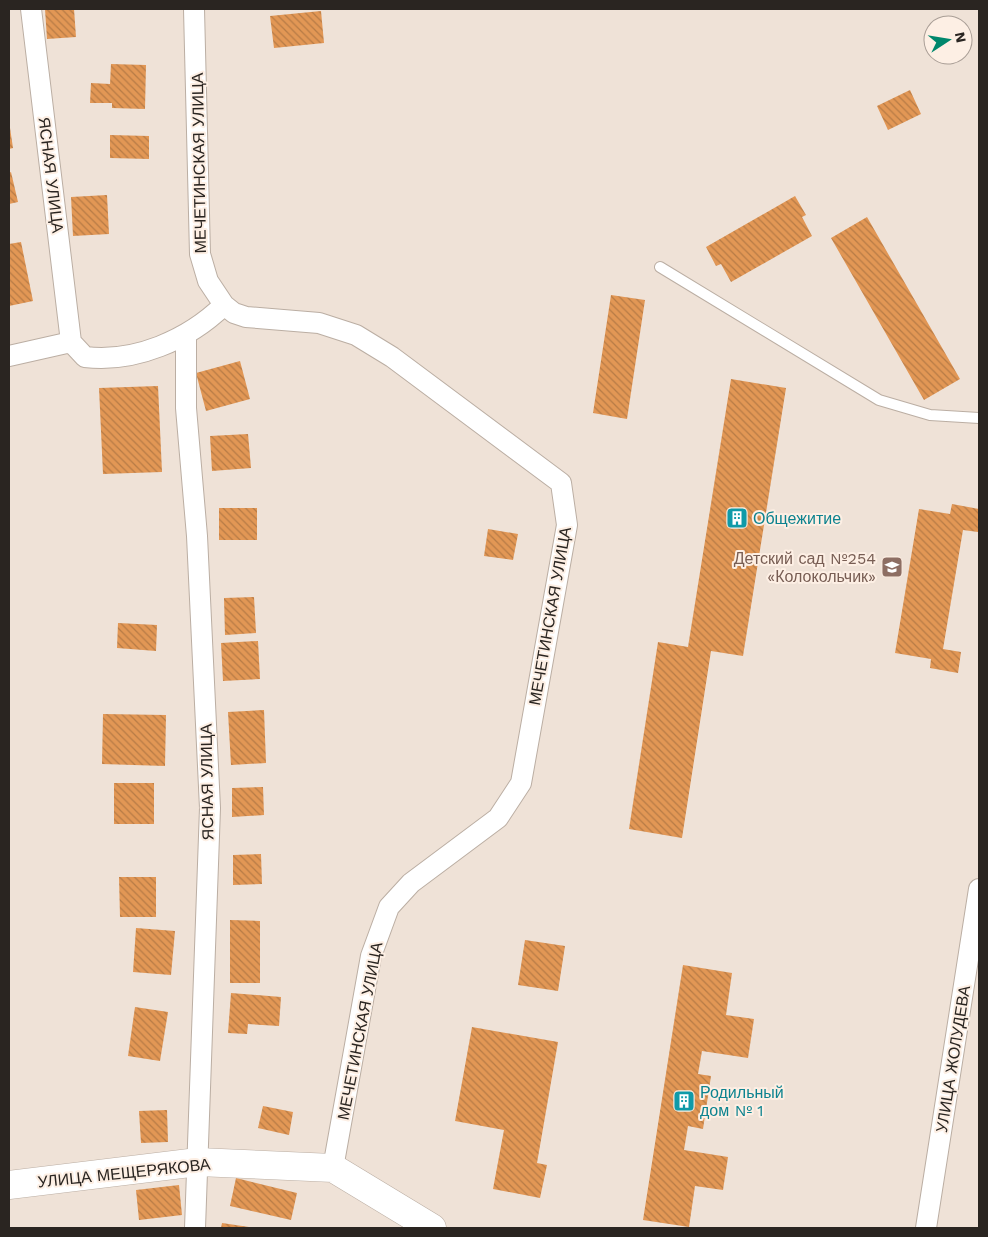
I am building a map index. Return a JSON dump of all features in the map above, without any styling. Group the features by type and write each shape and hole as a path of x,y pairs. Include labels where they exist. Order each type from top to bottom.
{"street":[{"name":"ЯСНАЯ УЛИЦА","path":"31,9 71,342"},
{"name":"МЕЧЕТИНСКАЯ УЛИЦА","path":"194,9 200,254 208,281 224,305 234,314 246,318 319,323 356,335 392,357 561,483 567,525 521,783 498,818 411,884 390,907 371,956 333,1168"},
{"path":"9,356 71,342 85,357 115,359 186,336 207,321 224,305"},
{"name":"ЯСНАЯ УЛИЦА","path":"186,336 186,408 198,546 210,808 195,1228"},
{"name":"УЛИЦА ЖОЛУДЕВА","path":"926,1228 979,889"},
{"name":"УЛИЦА МЕЩЕРЯКОВА","path":"9,1185 198,1162 333,1168 432,1228"}],"lane":[{"path":"660,267 879,400 930,415 979,418"}],"building":[{"path":"45,9 74,9 76,37 47,39"},
{"path":"321,11 324,43 274,48 270,16"},
{"path":"111,64 146,65 145,109 112,108 112,103 90,103 91,83 110,84"},
{"path":"910,90 921,114 888,130 877,106"},
{"path":"9,121 13,148 9,149"},
{"path":"110,135 149,136 149,159 110,158"},
{"path":"11,172 18,202 9,204 9,173"},
{"path":"107,195 109,234 73,236 71,197"},
{"path":"795,196 806,215 802,217 812,236 731,282 721,264 716,266 706,247"},
{"path":"867,217 960,379 924,400 831,238"},
{"path":"21,242 33,301 9,306 9,244"},
{"path":"611,295 645,300 627,419 593,413"},
{"path":"240,361 250,399 206,411 196,373"},
{"path":"731,379 786,388 743,656 711,651 682,838 629,829 658,642 688,647"},
{"path":"158,386 162,472 103,474 99,388"},
{"path":"248,434 251,468 212,471 210,436"},
{"path":"952,504 979,509 978,532 963,530 943,649 961,652 958,673 930,668 931,659 895,653 919,509 950,514"},
{"path":"219,508 257,508 257,540 219,540"},
{"path":"488,529 518,534 513,560 484,556"},
{"path":"254,597 256,633 225,635 224,598"},
{"path":"118,623 157,625 156,651 117,648"},
{"path":"258,641 260,679 223,681 221,643"},
{"path":"264,710 266,763 231,765 228,712"},
{"path":"103,714 166,715 165,766 102,764"},
{"path":"114,783 154,783 154,824 114,824"},
{"path":"263,787 264,815 232,817 232,788"},
{"path":"261,854 262,884 233,885 233,855"},
{"path":"119,877 156,877 156,917 120,917"},
{"path":"230,920 260,921 260,983 230,983"},
{"path":"136,928 175,931 171,975 133,972"},
{"path":"525,940 565,946 558,991 518,985"},
{"name":"Родильный дом № 1","path":"683,965 732,973 726,1015 754,1019 748,1058 702,1051 698,1074 711,1076 703,1129 688,1126 684,1150 728,1157 723,1190 695,1186 689,1227 643,1220"},
{"path":"231,993 281,997 279,1026 248,1024 247,1034 228,1033"},
{"path":"135,1007 168,1012 160,1061 128,1056"},
{"path":"472,1027 558,1042 537,1163 547,1165 540,1198 493,1189 504,1130 455,1121"},
{"path":"263,1106 293,1112 289,1135 258,1128"},
{"path":"167,1110 168,1142 141,1143 139,1111"},
{"path":"236,1178 297,1193 291,1220 230,1206"},
{"path":"179,1185 182,1215 139,1220 136,1190"},
{"path":"222,1223 249,1227 249,1228 221,1228"}],"place":[{"name":"Общежитие","path":"737,518"},
{"name":"Детский сад №254 «Колокольчик»","path":"892,567"},
{"name":"Родильный дом № 1","path":"684,1101"}]}
